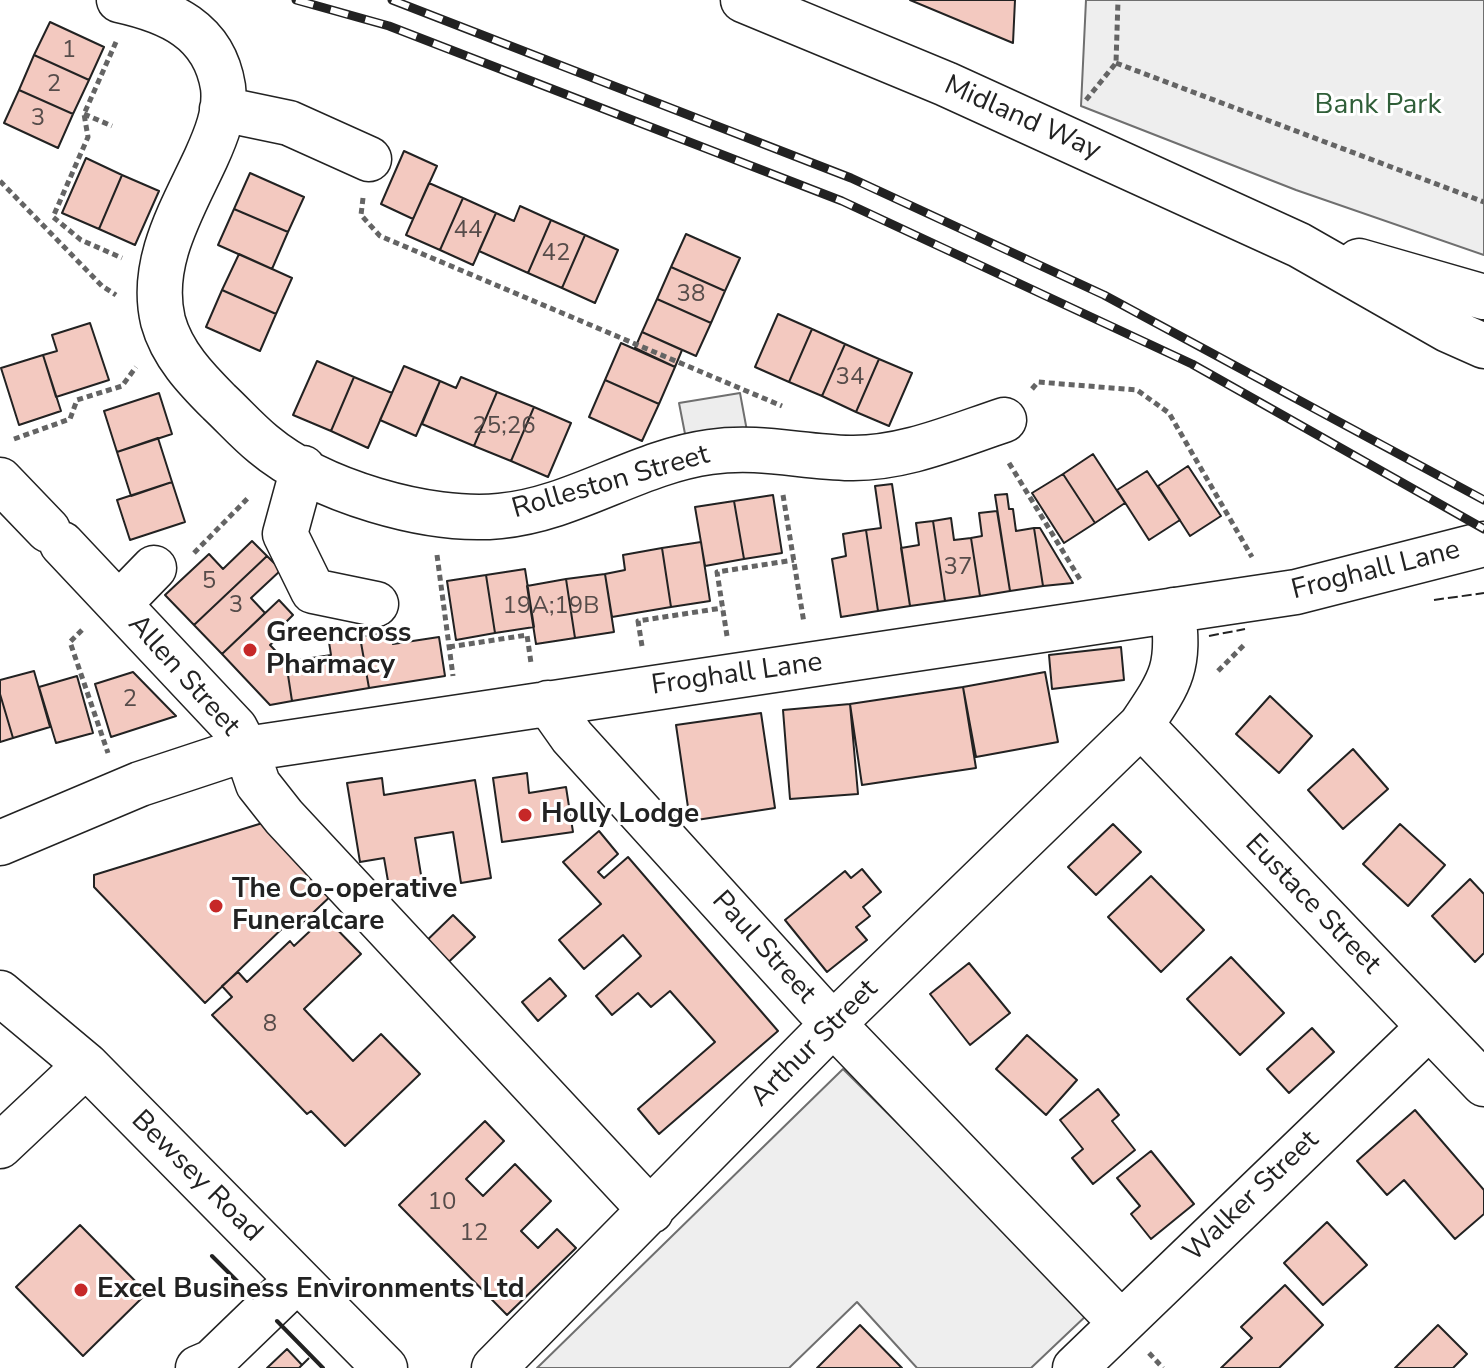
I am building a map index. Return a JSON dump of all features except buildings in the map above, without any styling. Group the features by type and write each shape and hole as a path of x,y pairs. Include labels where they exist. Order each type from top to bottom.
{"main road":[{"name":"Midland Way","path":"743,0 793,10 1299,245 1448,330 1484,346"},
{"path":"139,3 183,23 210,50 223,90 217,132 164,252 161,302"},
{"path":"222,109 289,123 369,159"},
{"name":"Midland Way","path":"1299,245 1484,297"},
{"name":"Rolleston Street","path":"161,302 178,356 200,383 264,445 331,483 431,514 503,516 548,505 660,462 730,449 776,450 849,458 897,456 995,422"},
{"path":"294,464 285,534 313,591 376,604"},
{"name":"Allen Street","path":"4,476 55,537 235,728 258,784 284,817 651,1211"},
{"name":"Froghall Lane","path":"17,835 121,792 246,749 1296,592 1484,544"},
{"name":"Allen Street","path":"116,601 173,561"},
{"name":"Arthur Street","path":"494,1368 833,1024 1141,725 1168,686 1175,664 1177,649 1173,610"},
{"name":"Paul Street","path":"543,703 833,1024 1121,1323"},
{"name":"Eustace Street","path":"1141,725 1484,1084"},
{"path":"0,864 13,847 17,835"},
{"name":"Bewsey Road","path":"0,993 86,1065 385,1368"},
{"name":"Walker Street","path":"1075,1368 1429,1027"},
{"path":"0,1146 86,1065"},
{"path":"209,1366 297,1280"}],"path":[{"path":"1057,135 1116,63 1118,0"},
{"path":"139,3 84,114 88,137 53,217 161,302"},
{"path":"1116,63 1484,202"},
{"path":"84,114 112,126"},
{"path":"369,159 361,215 380,236 787,408"},
{"path":"0,181 102,286 126,299 161,302"},
{"path":"4,476 70,419 77,400 122,386 161,302"},
{"path":"1104,620 995,422 1038,382 1137,390 1169,413 1259,568"},
{"path":"776,450 811,663"},
{"path":"173,561 294,464"},
{"path":"431,514 459,716"},
{"path":"733,675 717,572 794,560"},
{"path":"1209,680 1296,592"},
{"path":"116,601 70,642 121,792"},
{"path":"642,648 638,621 722,608"},
{"path":"449,647 527,635 543,703"}],"green space":[{"name":"Bank Park","path":"1086,0 1484,0 1484,255 1296,190 1081,106"},
{"path":"843,1069 1089,1313 1031,1368 917,1368 857,1302 789,1368 537,1368"}],"shaded area":[{"path":"740,393 747,431 686,439 679,403"}],"railway":[{"path":"296,0 389,26 842,201 1192,364 1484,529"},
{"path":"392,0 851,178 1104,295 1484,500"}],"fence":[{"path":"1434,600 1484,593"},
{"path":"1209,636 1245,629"},
{"path":"302,1365 311,1356"}],"wall":[{"path":"212,1256 254,1298"},
{"path":"277,1321 323,1368"}],"place":[{"name":"Greencross Pharmacy","path":"250,650"},
{"name":"Holly Lodge","path":"525,815"},
{"name":"The Co-operative Funeralcare","path":"216,906"},
{"name":"Excel Business Environments Ltd","path":"81,1290"}]}
